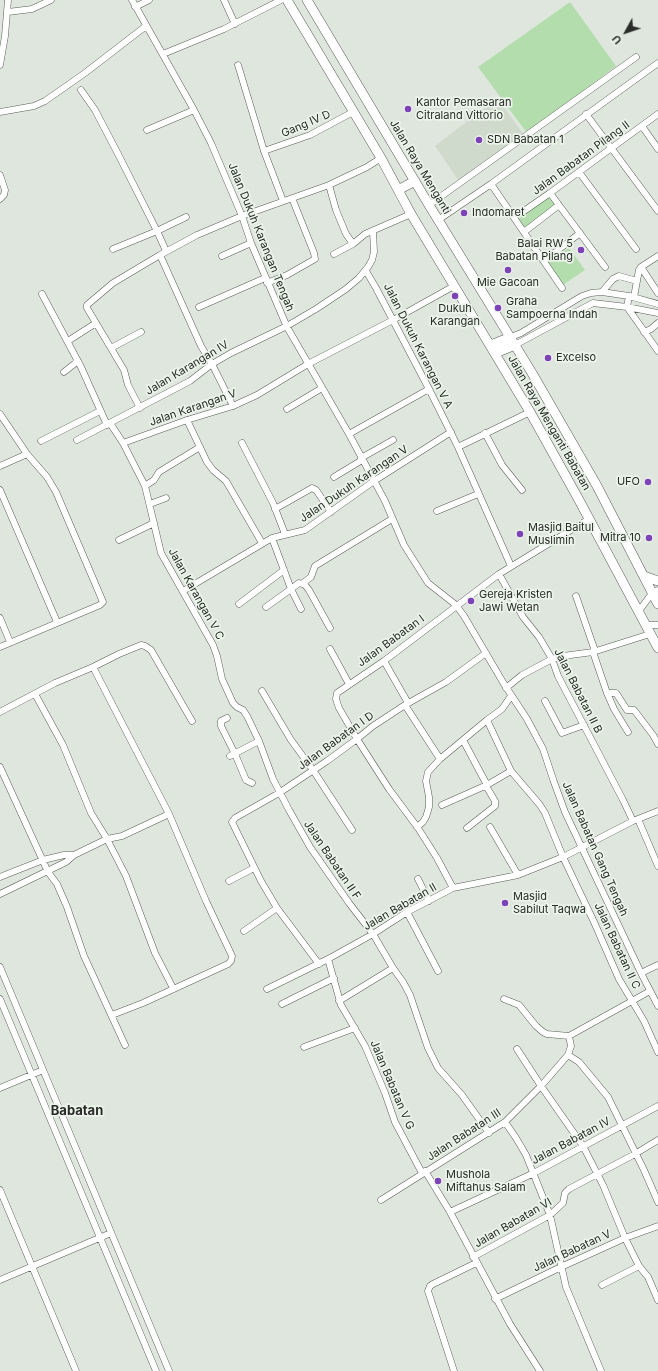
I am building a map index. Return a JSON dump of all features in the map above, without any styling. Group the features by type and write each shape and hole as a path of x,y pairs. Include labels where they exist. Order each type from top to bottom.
{"main road":[{"path":"287,0 381,158 412,214"},
{"name":"Jalan Raya Menganti","path":"307,0 511,342"},
{"path":"398,190 415,181"},
{"name":"Jalan Raya Menganti Babatan","path":"412,214 454,286 496,348 649,628 658,648"},
{"path":"496,348 511,342"},
{"name":"Jalan Raya Menganti Babatan","path":"511,342 597,486 654,593 658,604"},
{"path":"644,576 658,581"}],"street":[{"path":"0,65 3,37 8,12 8,0"},
{"path":"8,12 32,9 51,0"},
{"name":"Jalan Dukuh Karangan Tengah","path":"132,0 194,110 242,216 266,281 287,326 349,434 374,481"},
{"path":"136,6 149,0"},
{"path":"224,0 235,24"},
{"path":"163,54 235,24 281,0"},
{"path":"0,112 34,106 45,101 85,73 146,26"},
{"path":"429,205 636,57"},
{"path":"438,220 491,184 658,62"},
{"path":"238,65 264,151 283,201"},
{"path":"81,90 95,110 157,231 163,253 200,346 212,364 233,406"},
{"path":"147,130 194,110"},
{"name":"Gang IV D","path":"264,151 310,135 353,112"},
{"path":"586,114 658,211"},
{"name":"Jalan Babatan Pilang II","path":"513,216 524,211 550,193 658,114"},
{"path":"642,126 658,149"},
{"path":"140,408 128,385 124,370 87,306 113,284 163,253 198,235 242,216 329,185 367,167 381,158"},
{"path":"579,172 636,248"},
{"path":"0,175 4,187 4,195 0,199"},
{"path":"491,184 562,288"},
{"path":"329,185 336,210 346,234 353,244"},
{"path":"550,193 605,267"},
{"path":"199,308 313,262 315,258 292,198"},
{"path":"524,232 559,205"},
{"path":"334,254 353,244 360,237 412,214"},
{"path":"113,249 186,217"},
{"path":"366,271 374,255 373,231"},
{"path":"544,261 580,233"},
{"path":"222,256 251,243"},
{"path":"627,307 641,267 658,256"},
{"path":"641,267 658,293"},
{"name":"Jalan Dukuh Karangan V A","path":"366,271 394,320 458,447 511,566"},
{"name":"Jalan Karangan IV","path":"77,440 190,381 212,364 231,353 287,326 346,289 366,271"},
{"path":"602,292 612,279 619,276 637,281"},
{"path":"308,364 394,320 454,286"},
{"path":"511,342 521,333 586,294 602,292 658,304"},
{"name":"Jalan Karangan V C","path":"42,294 78,361 100,411 123,443 145,486 161,553 216,650 222,679 234,703 245,712 259,741 279,793"},
{"path":"639,310 642,300"},
{"path":"511,342 525,340 594,303 658,313"},
{"path":"627,307 658,351"},
{"path":"548,316 553,325"},
{"path":"68,341 96,323"},
{"path":"644,332 651,329 658,323"},
{"path":"111,348 141,332"},
{"path":"521,333 525,340"},
{"path":"64,372 78,361"},
{"name":"Jalan Karangan V","path":"123,443 187,420 233,406 257,395 308,364"},
{"path":"287,409 322,388"},
{"path":"349,434 429,389"},
{"path":"41,441 100,411"},
{"path":"458,447 530,412"},
{"path":"0,414 27,454 47,477 56,492 103,599 100,605 0,647"},
{"path":"187,420 207,462 213,470 226,481 262,543"},
{"name":"Jalan Dukuh Karangan V","path":"183,591 272,538 305,530 374,481 450,432"},
{"path":"485,433 502,465 522,490"},
{"path":"334,477 393,440"},
{"path":"242,443 266,488 285,534"},
{"path":"145,486 154,480 159,472 200,447"},
{"path":"0,466 27,454"},
{"name":"Jalan Babatan Gang Tengah","path":"374,481 385,501 404,545 428,583 456,605 464,616 543,749 556,789 582,848 658,1006"},
{"path":"275,509 312,488 316,490 331,512"},
{"path":"0,490 57,622"},
{"path":"437,511 478,494"},
{"path":"150,504 166,498"},
{"name":"Jalan Babatan I","path":"453,888 437,858 357,740 339,708 336,699 337,692 384,661 456,605 499,574 589,519"},
{"path":"266,607 300,583 303,584 311,577 315,566 392,520"},
{"path":"119,540 154,523"},
{"path":"272,538 300,609"},
{"path":"239,604 284,570"},
{"name":"Jalan Babatan II B","path":"499,574 523,617 539,637 553,662 558,676 658,866"},
{"path":"303,584 309,590 330,628"},
{"path":"639,610 654,593"},
{"path":"576,596 606,693 628,732"},
{"path":"0,618 10,642"},
{"path":"506,688 522,676 563,656 594,653 658,625"},
{"path":"0,712 54,683 93,667 137,646 145,646 150,650 192,721"},
{"path":"330,649 349,684"},
{"name":"Jalan Babatan I D","path":"279,793 357,740 373,726 406,704 446,682 486,654"},
{"path":"384,661 406,704 440,759"},
{"path":"93,667 169,814 206,901 232,956 231,961 228,964 143,1003 112,1015"},
{"path":"262,691 291,740 313,770 352,830"},
{"path":"606,693 616,693 627,710 634,710 658,744"},
{"path":"35,694 63,745 91,813 107,839 126,876 155,953 173,988"},
{"path":"418,829 426,817 429,807 426,781 427,774 440,759 488,723 514,698"},
{"path":"545,701 562,734 584,725"},
{"path":"227,718 221,721 221,724 233,755 246,780 252,783"},
{"name":"Jalan Babatan II C","path":"488,723 511,771 540,805 619,979 644,1021 658,1052"},
{"path":"233,755 259,741"},
{"path":"464,742 495,801 495,806 467,828"},
{"path":"0,766 48,872 57,884 67,907 84,956 125,1045"},
{"path":"442,805 486,786 511,771"},
{"path":"279,793 235,818 232,822 254,868 278,910 319,964"},
{"name":"Jalan Babatan II F","path":"279,793 310,848 373,934 403,982 410,995 428,1048 438,1068 462,1095 489,1132"},
{"name":"Jalan Babatan II","path":"267,989 319,964 373,934 407,912 453,888 518,875 563,857 635,820 658,812"},
{"path":"0,894 48,872 66,862 74,855 107,839 122,836 169,814"},
{"path":"490,827 518,875"},
{"path":"0,877 43,860 64,855 74,855"},
{"path":"229,881 254,868"},
{"path":"418,879 429,900"},
{"path":"244,931 278,910"},
{"path":"407,912 438,971"},
{"name":"Jalan Babatan V G","path":"328,959 341,1006 365,1046 375,1068 395,1122 424,1172 450,1212 495,1299 540,1371"},
{"path":"641,973 658,965"},
{"path":"0,967 169,1371"},
{"path":"339,1001 393,968"},
{"path":"282,1004 334,978"},
{"path":"504,999 519,1005 536,1026 543,1032 547,1034 569,1036 650,991"},
{"path":"0,999 156,1371"},
{"path":"304,1047 355,1028"},
{"path":"569,1036 571,1046 568,1055 579,1062 608,1097 658,1202"},
{"path":"517,1049 583,1146 625,1238 639,1266 648,1277 658,1300"},
{"name":"Jalan Babatan III","path":"380,1200 505,1122 541,1086 568,1055"},
{"path":"0,1088 43,1070"},
{"name":"Jalan Babatan IV","path":"450,1212 534,1173 658,1106"},
{"path":"505,1122 526,1155 534,1173 550,1215 566,1287 602,1371"},
{"name":"Jalan Babatan VI","path":"454,1371 428,1291 433,1284 550,1215 564,1202 565,1193 569,1189 658,1140"},
{"path":"0,1190 76,1371"},
{"name":"Jalan Babatan V","path":"495,1299 625,1238 658,1226"},
{"path":"0,1280 111,1233"},
{"path":"602,1285 639,1266"}],"shaded area":[{"name":"SDN Babatan 1","path":"497,98 523,133 458,180 435,146"}],"green space":[{"path":"570,2 616,66 527,133 478,67"},
{"path":"549,195 556,205 525,230 517,220"},
{"path":"569,248 585,270 563,285 547,262"}],"place":[{"name":"Kantor Pemasaran Citraland Vittorio","path":"408,109"},
{"name":"SDN Babatan 1","path":"479,140"},
{"name":"Indomaret","path":"464,213"},
{"name":"Balai RW 5 Babatan Pilang","path":"581,250"},
{"name":"Mie Gacoan","path":"508,270"},
{"name":"Dukuh Karangan","path":"455,296"},
{"name":"Graha Sampoerna Indah","path":"498,308"},
{"name":"Excelso","path":"548,358"},
{"name":"UFO","path":"648,482"},
{"name":"Masjid Baitul Muslimin","path":"520,534"},
{"name":"Mitra 10","path":"649,538"},
{"name":"Gereja Kristen Jawi Wetan","path":"471,601"},
{"name":"Masjid Sabilut Taqwa","path":"505,903"},
{"name":"Mushola Miftahus Salam","path":"438,1181"}],"district":[{"name":"Babatan","path":"77,1111"}]}
